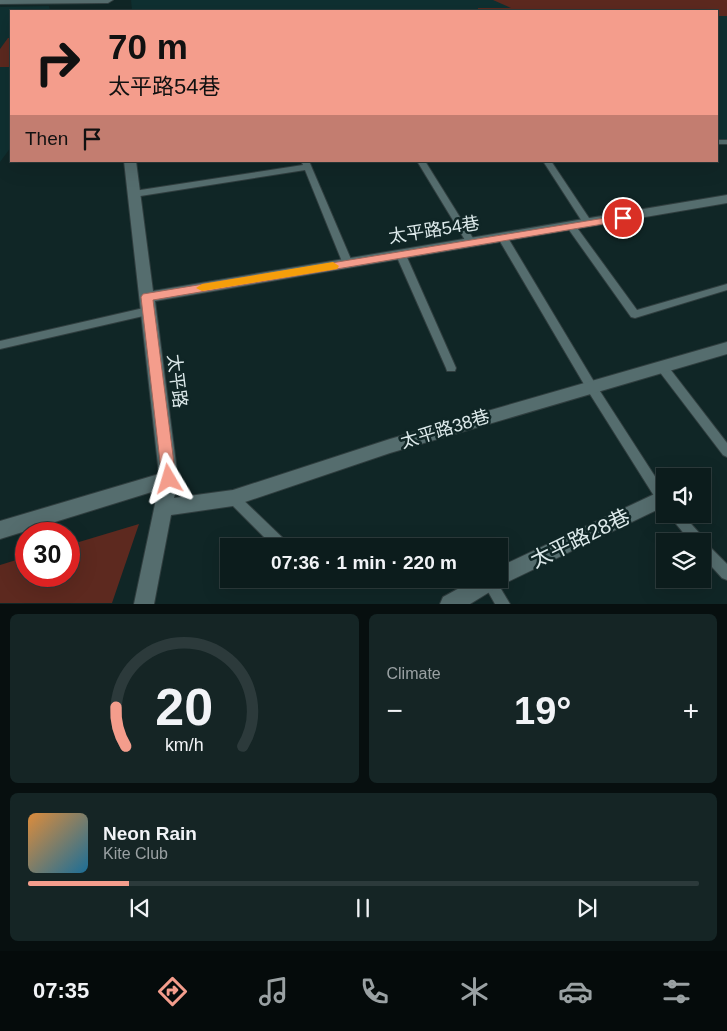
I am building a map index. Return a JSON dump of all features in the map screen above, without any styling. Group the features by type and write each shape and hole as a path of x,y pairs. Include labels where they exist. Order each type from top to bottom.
{"street":[{"path":"0,1 108,0"},
{"name":"太平路","path":"130,162 169,479 144,604"},
{"name":"太平路54巷","path":"148,304 348,264 727,199"},
{"name":"太平路38巷","path":"164,508 233,498 390,446 727,348"},
{"path":"0,530 169,479"},
{"name":"太平路28巷","path":"508,573 656,504"},
{"name":"太平路28巷","path":"450,604 478,588"}],"lane":[{"path":"422,162 471,243"},
{"path":"548,162 588,224"},
{"path":"134,194 306,164 348,264"},
{"path":"572,227 635,314 727,288"},
{"path":"503,238 592,388 656,490"},
{"path":"401,255 451,368"},
{"path":"0,345 148,304"},
{"path":"662,368 727,452"},
{"path":"233,498 274,538"},
{"path":"682,523 691,533"},
{"path":"711,556 727,574"},
{"path":"497,588 503,604"}],"shaded area":[{"path":"131,0 727,0 727,140 718,140 718,10 132,10"},
{"path":"493,0 727,0 727,16 718,16 718,10 478,10 478,8 511,8"},
{"path":"49,6 50,10 10,10 10,148 0,162 0,7"},
{"path":"10,38 10,67 0,67 0,49"},
{"path":"139,524 112,603 0,603 0,565 15,560 15,587 80,587 80,542"}],"slow traffic":[{"path":"202,288 333,266"}],"route":[{"path":"169,479 147,297 623,218"}]}
